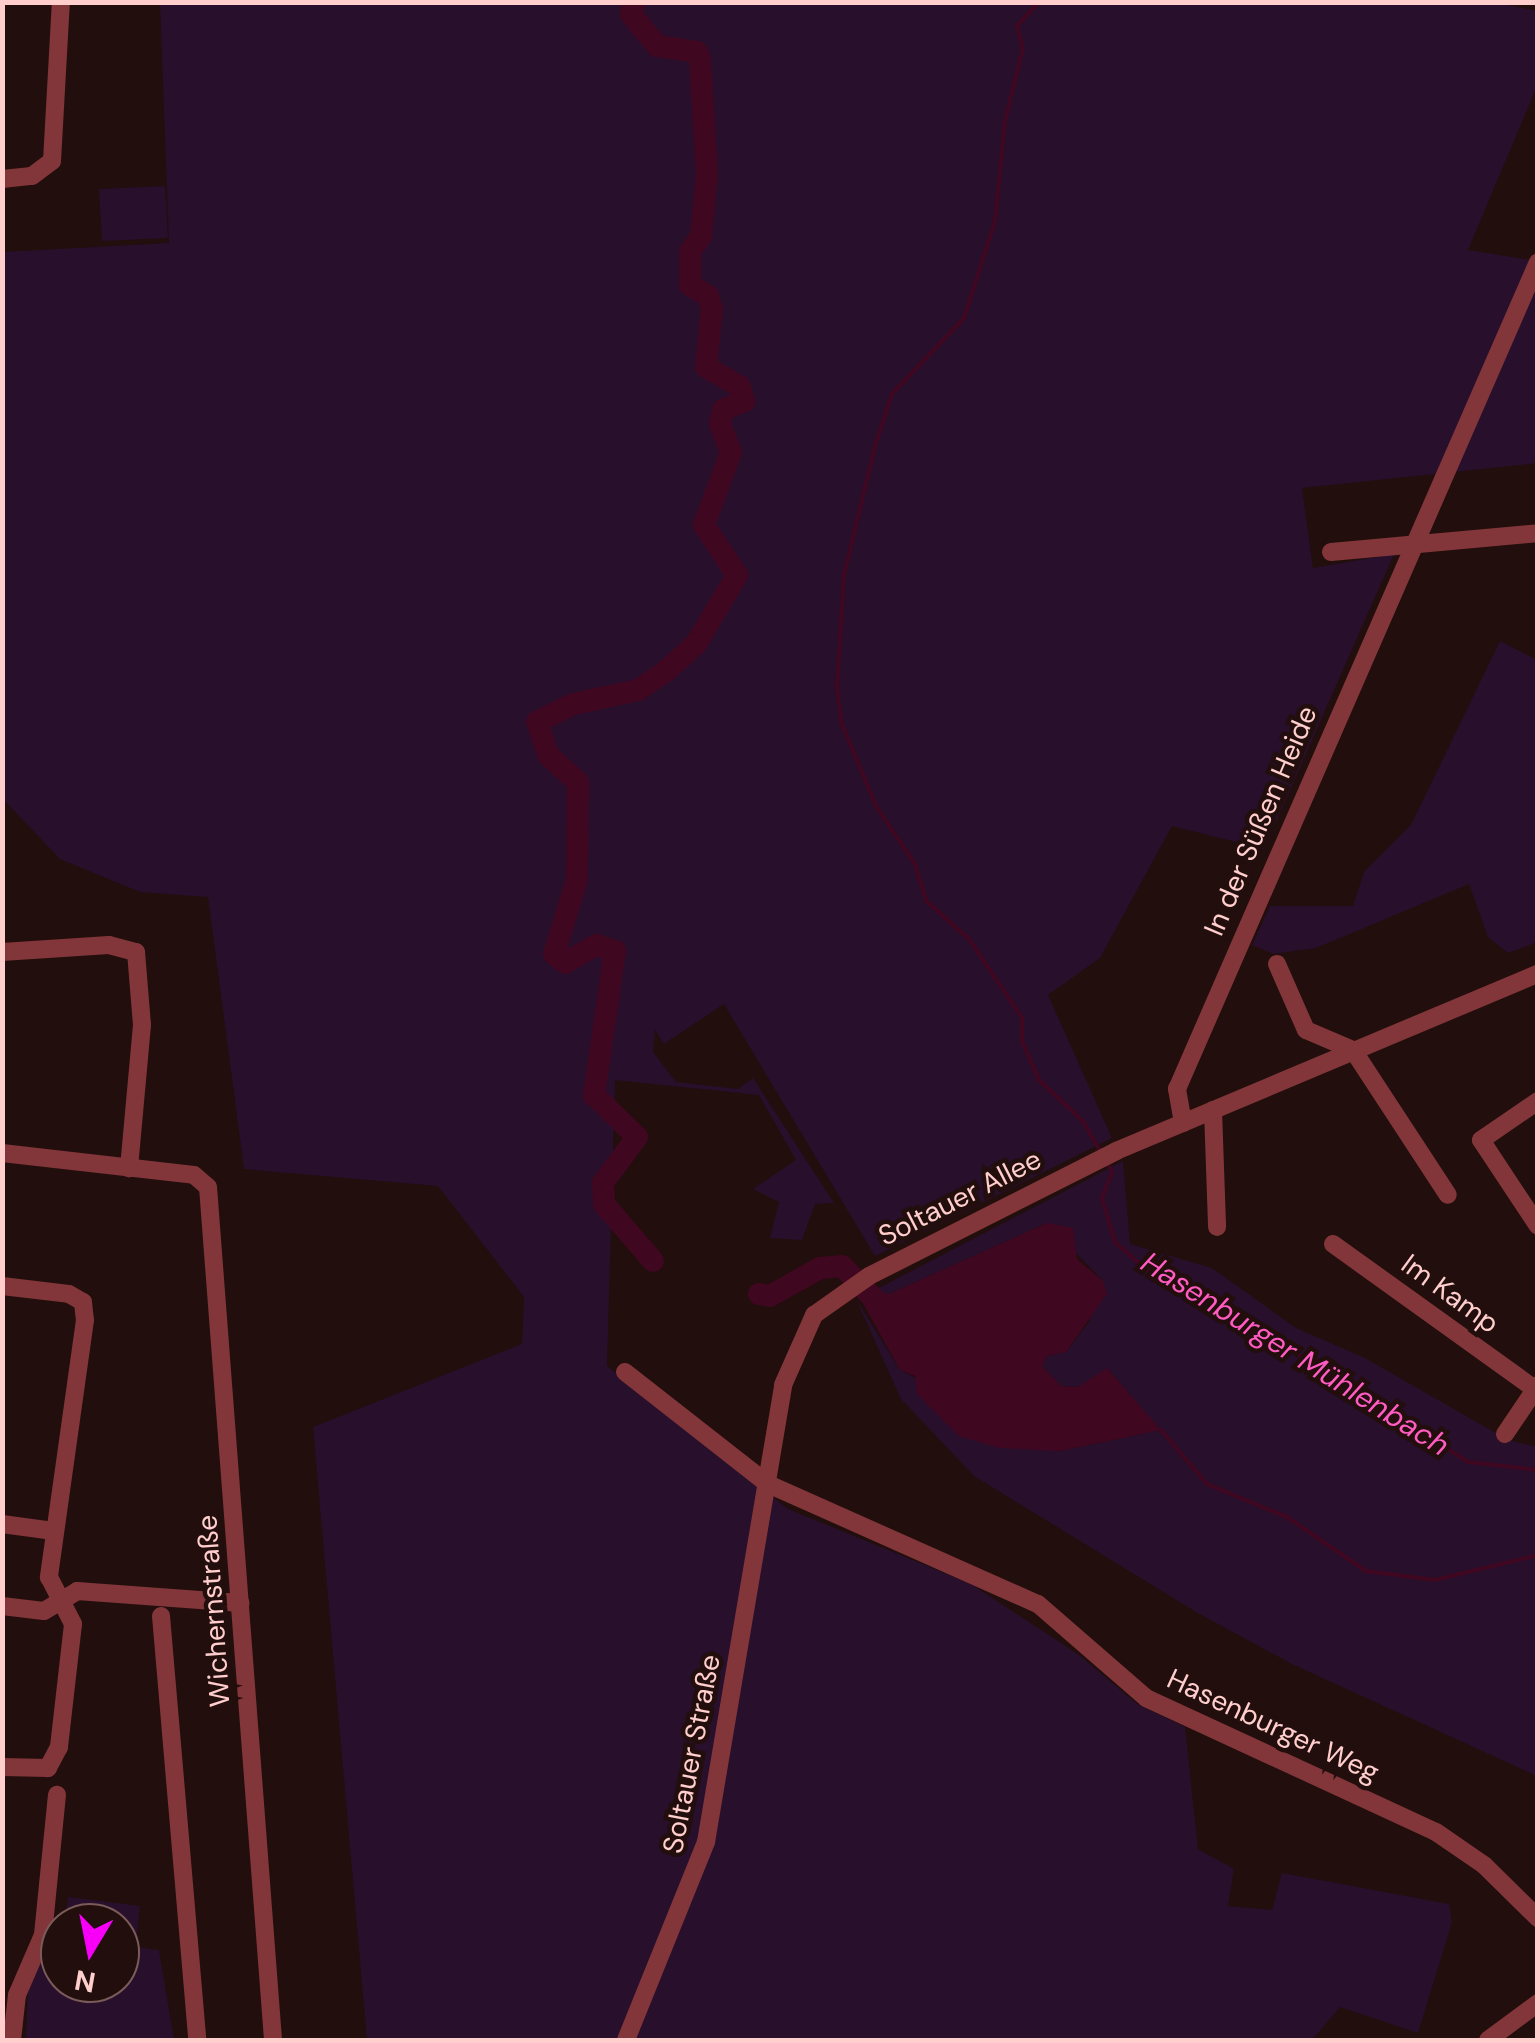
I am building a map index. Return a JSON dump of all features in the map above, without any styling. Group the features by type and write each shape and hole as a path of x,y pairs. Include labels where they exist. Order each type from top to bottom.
{"street":[{"path":"2,178 32,176 52,161 61,2"},
{"name":"In der Süßen Heide","path":"1183,1122 1178,1089 1538,262"},
{"path":"1331,552 1538,533"},
{"path":"2,952 109,945 136,952 142,1025 129,1168 2,1153"},
{"path":"1278,964 1306,1030 1353,1050 1448,1195"},
{"path":"1183,1122 1538,974"},
{"path":"1538,1101 1481,1140 1538,1226"},
{"path":"1213,1110 1217,1228"},
{"name":"Soltauer Allee","path":"768,1484 790,1358 814,1315 868,1276 1116,1151 1183,1122"},
{"name":"Wichernstraße","path":"129,1168 203,1180 213,1222 274,2040"},
{"name":"Im Kamp","path":"1333,1244 1536,1387 1504,1434"},
{"path":"2,1286 69,1294 83,1302 49,1577 73,1624 55,1760 39,1770 2,1766"},
{"name":"Hasenburger Weg","path":"624,1372 768,1484 1038,1604 1146,1698 1436,1832 1484,1865 1538,1918"},
{"name":"Soltauer Straße","path":"626,2040 706,1842 768,1484"},
{"path":"2,1524 54,1530"},
{"path":"2,1606 44,1611 77,1591 241,1603"},
{"path":"161,1616 198,2040"},
{"path":"12,2040 17,1995 43,1935 57,1795"},
{"path":"1488,2040 1538,2003"}],"shaded area":[{"path":"1494,2 1537,11 1537,86 1468,250 1537,261 1537,463 1302,488 1313,568 1394,554 1264,849 1172,826 1100,958 1048,995 1112,1138 875,1256 724,1004 664,1044 655,1030 653,1052 676,1082 738,1089 753,1078 834,1203 815,1204 802,1240 770,1238 779,1202 753,1189 796,1160 759,1095 615,1080 607,1366 788,1509 971,1584 1079,1655 1137,1704 1185,1727 1198,1849 1234,1869 1228,1906 1272,1910 1282,1873 1449,1904 1452,1922 1418,2033 1340,2007 1312,2040 367,2040 313,1427 522,1344 524,1297 438,1186 244,1169 208,897 140,892 60,859 3,799 3,252 169,243 160,3"},
{"path":"165,186 168,238 102,241 99,189"},
{"path":"1500,641 1537,660 1537,942 1508,953 1488,937 1469,884 1316,948 1273,954 1252,945 1270,906 1353,906 1364,872 1411,825"},
{"path":"1123,1161 1130,1244 1212,1268 1296,1328 1365,1358 1508,1440 1537,1447 1537,1776 1292,1664 1196,1612 974,1476 901,1399 856,1299 900,1370 1060,1451 1160,1430 1108,1369 1078,1387 1061,1386 1042,1366 1047,1356 1066,1352 1089,1322 1103,1281 1047,1223 889,1294 873,1291"},
{"path":"1047,1223 1073,1228 1077,1259 1103,1281 1107,1294 1066,1352 1047,1356 1042,1366 1061,1386 1078,1387 1107,1368 1161,1430 1060,1451 999,1448 959,1436 917,1394 915,1376 900,1370 860,1298 873,1291 889,1294"},
{"path":"68,1897 116,1903 67,1903"},
{"path":"140,1948 159,1950 174,2040 26,2040 28,1985 40,1951 40,2003 140,2003"}],"waterway":[{"name":"Hasenburger Mühlenbach","path":"634,2 631,14 657,46 697,52 700,60 707,175 701,236 690,252 690,285 708,296 712,309 706,367 740,387 744,401 723,410 720,424 731,452 704,525 737,575 696,644 666,671 638,690 573,704 537,722 549,756 578,782 577,879 554,954 565,963 596,945 615,951 594,1095 637,1137 603,1183 604,1204 653,1261"},
{"name":"Hasenburger Mühlenbach","path":"1039,2 1017,26 1023,48 1005,121 995,221 964,318 892,394 875,446 844,575 837,687 841,722 876,806 915,864 926,901 969,939 1022,1018 1022,1041 1039,1080 1083,1121 1101,1152"},
{"name":"Hasenburger Mühlenbach","path":"1108,1164 1112,1172 1102,1198 1115,1242 1144,1268 1230,1322 1265,1334 1468,1462 1538,1470"},
{"name":"Hasenburger Mühlenbach","path":"759,1294 770,1296 820,1268 842,1266 888,1313"},
{"name":"Hasenburger Mühlenbach","path":"1161,1430 1207,1484 1287,1517 1366,1571 1435,1580 1538,1555"}]}
